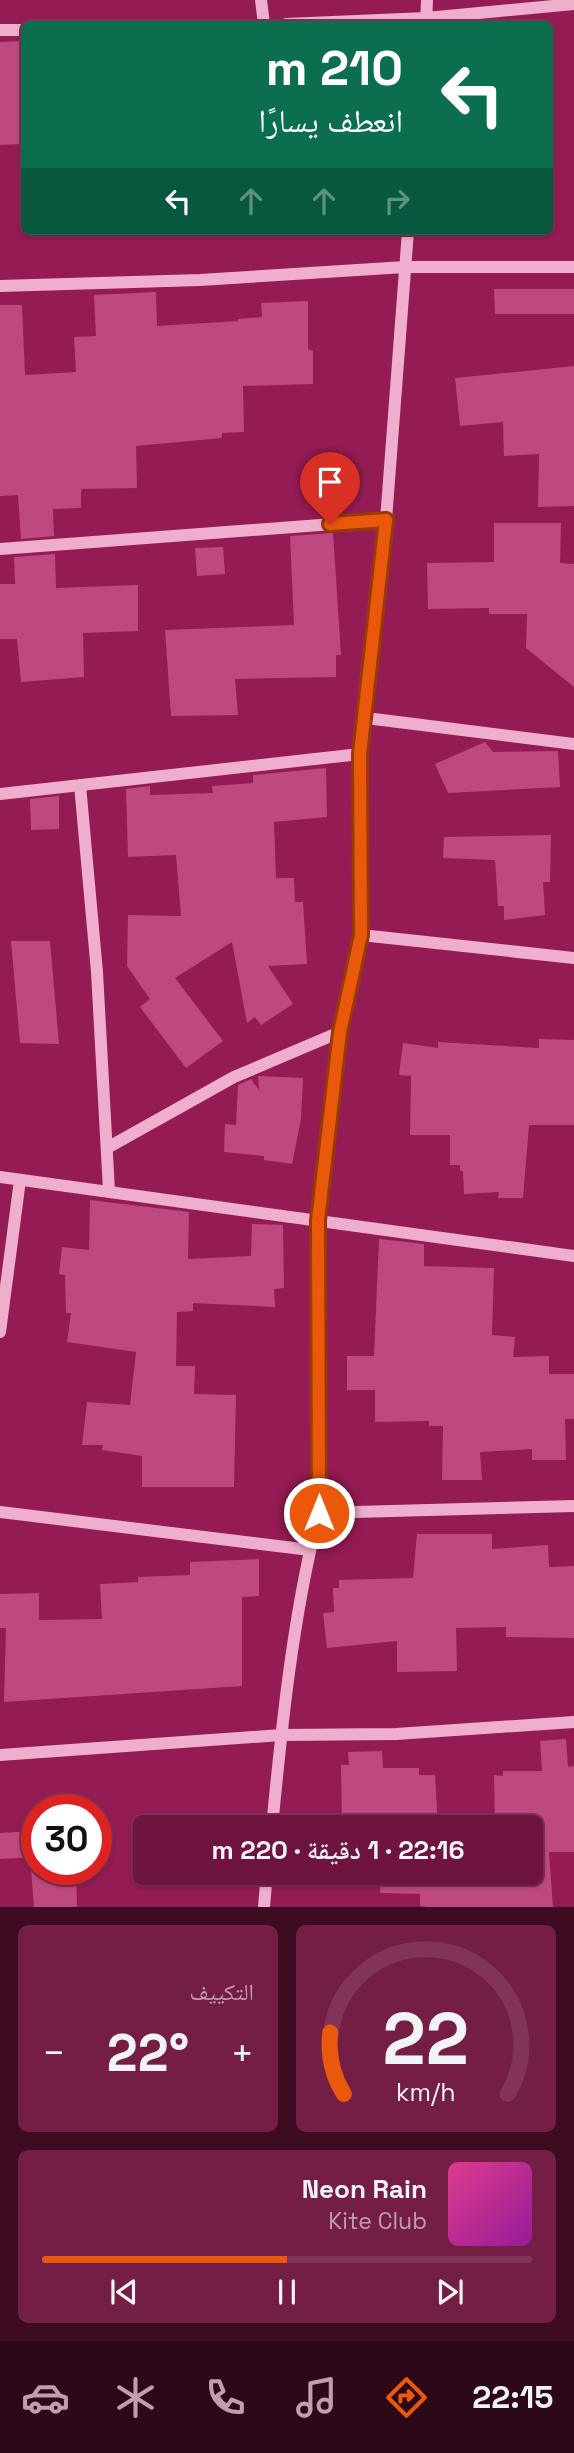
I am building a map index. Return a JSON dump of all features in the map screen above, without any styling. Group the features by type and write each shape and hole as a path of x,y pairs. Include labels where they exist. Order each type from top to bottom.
{"street":[{"path":"261,0 264,21"},
{"path":"428,0 426,21 574,4"},
{"path":"0,30 21,30"},
{"path":"273,1815 281,1735 310,1550 319,1513 318,1220 340,1032 361,935 360,754 386,520 408,235"},
{"path":"0,286 200,280 405,267 574,267"},
{"path":"0,549 386,520"},
{"path":"366,718 574,744"},
{"path":"0,794 360,754"},
{"path":"80,785 97,972 109,1191"},
{"path":"361,935 574,958"},
{"path":"107,1147 234,1077 340,1032"},
{"path":"0,1177 574,1255"},
{"path":"0,1332 20,1180"},
{"path":"319,1513 574,1506"},
{"path":"0,1512 196,1533 310,1550"},
{"path":"0,1755 281,1735 396,1734 574,1721"},
{"path":"264,1907 266,1885"}],"building":[{"path":"21,41 21,144 0,145 0,42"},
{"path":"494,289 574,289 574,314 495,314"},
{"path":"156,292 157,326 238,321 262,317 261,303 308,301 308,349 313,351 313,384 243,386 244,432 222,433 222,438 136,446 137,488 81,489 81,508 53,509 54,536 21,539 18,495 0,496 0,305 22,305 25,375 76,372 74,337 96,336 94,295"},
{"path":"574,366 574,506 538,507 539,454 504,456 503,422 460,426 455,378"},
{"path":"494,523 561,523 560,563 574,564 574,687 526,648 527,614 489,614 489,608 428,609 427,563 494,562"},
{"path":"333,533 341,655 336,655 336,677 235,679 238,715 171,716 165,630 294,625 290,536"},
{"path":"223,547 225,574 197,576 195,548"},
{"path":"55,554 56,588 138,585 138,631 83,633 84,677 21,682 17,639 0,639 0,584 15,584 14,557"},
{"path":"485,742 493,752 558,751 560,787 448,793 435,764"},
{"path":"326,768 327,817 274,822 276,878 294,878 295,902 303,902 307,964 268,966 293,1004 261,1025 255,1017 247,1023 232,942 175,978 223,1041 186,1068 140,1007 150,999 127,966 128,915 181,916 176,855 128,857 126,789 150,786 150,795 213,793 212,786 253,783 253,775"},
{"path":"59,796 59,829 31,830 30,799"},
{"path":"551,835 550,882 543,882 545,915 504,920 504,906 498,906 495,860 443,858 444,837"},
{"path":"11,941 50,941 59,1044 20,1043"},
{"path":"539,1039 574,1040 574,1125 529,1125 523,1198 498,1198 499,1192 464,1194 463,1171 460,1171 460,1165 450,1165 450,1135 410,1135 411,1076 399,1075 403,1043 438,1048 438,1042 539,1048"},
{"path":"258,1076 303,1078 301,1119 292,1164 264,1160 264,1156 224,1152 225,1124 236,1125 238,1085 251,1079 259,1090"},
{"path":"90,1200 189,1212 188,1259 251,1256 252,1224 283,1225 284,1288 274,1289 275,1307 193,1303 193,1311 177,1312 176,1366 195,1366 194,1394 236,1395 234,1487 142,1487 142,1456 102,1450 103,1445 82,1445 87,1402 130,1405 136,1352 67,1342 71,1313 66,1313 65,1275 59,1274 62,1247 89,1250"},
{"path":"379,1239 424,1244 424,1266 494,1268 492,1335 515,1337 513,1357 549,1356 549,1374 574,1374 574,1419 565,1419 566,1460 532,1460 532,1449 480,1452 482,1480 442,1480 443,1426 429,1426 429,1421 375,1422 375,1390 347,1390 347,1356 374,1356"},
{"path":"417,1534 492,1534 492,1549 548,1545 549,1567 574,1566 574,1638 506,1637 506,1627 456,1628 457,1671 397,1672 397,1641 327,1648 323,1613 334,1612 333,1588 339,1588 339,1580 413,1578"},
{"path":"259,1559 259,1596 242,1597 242,1686 4,1702 6,1628 0,1628 0,1594 39,1593 39,1620 102,1619 100,1584 138,1582 138,1577 190,1575 190,1562"},
{"path":"566,1739 568,1767 574,1766 574,1852 549,1852 553,1907 428,1907 420,1906 420,1894 380,1893 380,1885 543,1885 543,1815 495,1815 494,1775 503,1776 503,1771 542,1771 540,1741"},
{"path":"382,1751 383,1768 419,1768 419,1775 435,1775 437,1815 342,1815 341,1765 349,1765 348,1752"},
{"path":"21,1832 21,1858 0,1859 0,1833"},
{"path":"32,1885 76,1885 77,1907 34,1907"}],"route":[{"path":"319,1513 318,1220 340,1032 361,935 360,754 386,520 330,524"}]}
